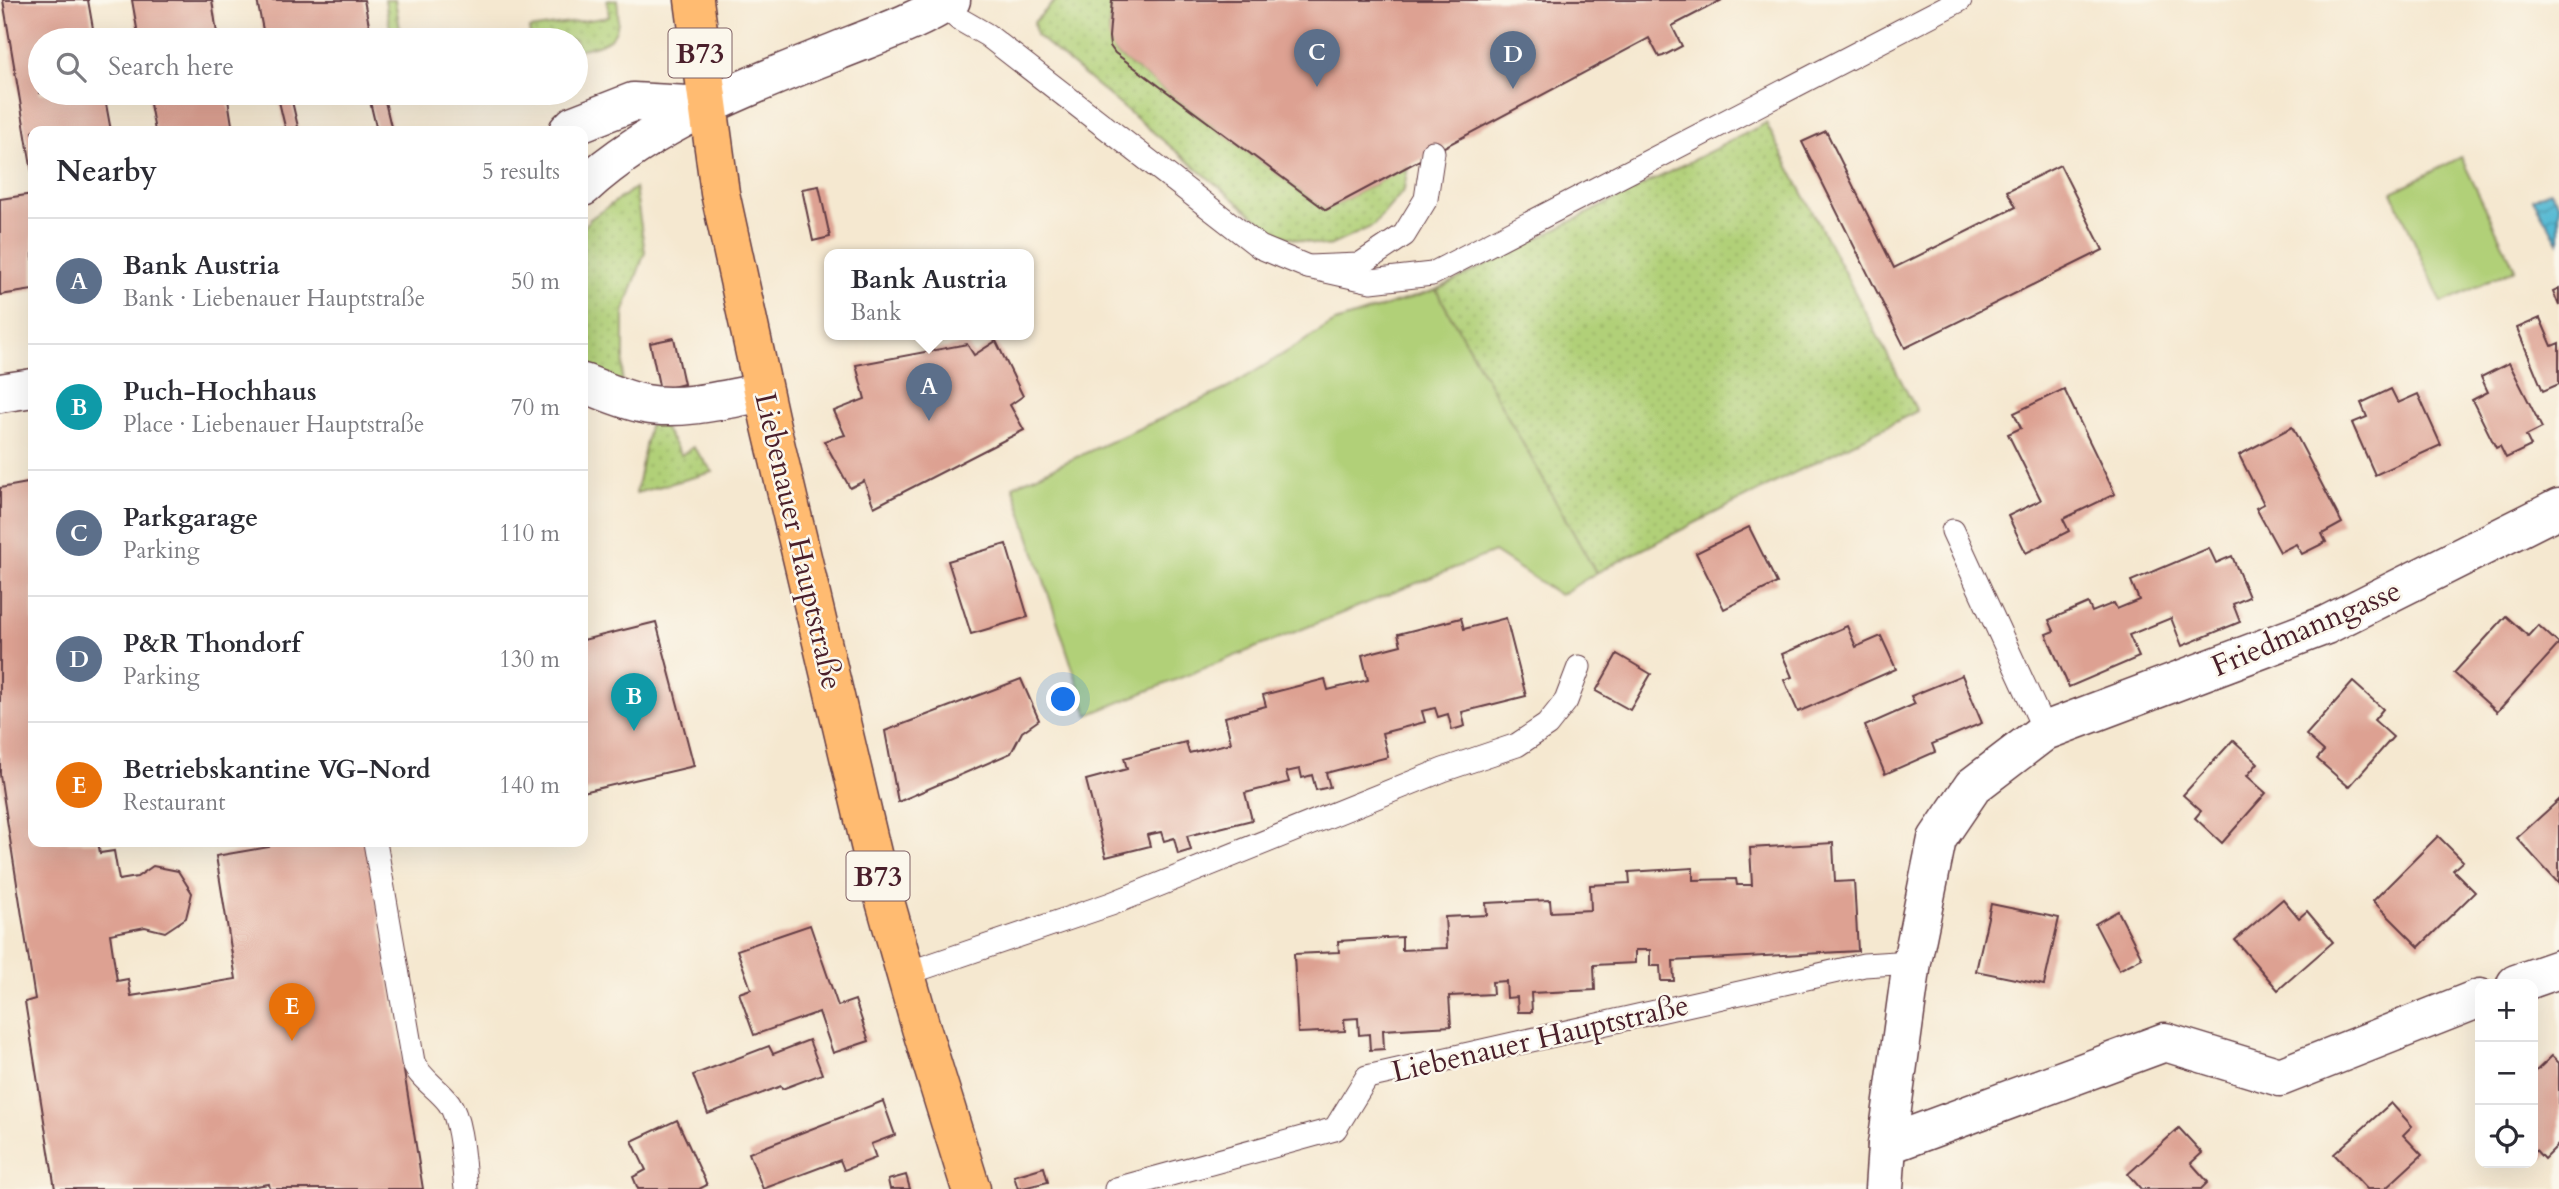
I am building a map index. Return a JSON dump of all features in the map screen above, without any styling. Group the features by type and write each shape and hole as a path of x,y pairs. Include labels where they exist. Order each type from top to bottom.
{"main road":[{"name":"Liebenauer Hauptstraße","path":"694,0 720,193 763,391 875,866 971,1189"}],"street":[{"path":"588,183 640,144 707,106 765,79 917,19 947,3"},
{"path":"573,126 633,102 707,106"},
{"path":"588,385 636,402 660,406 763,391"},
{"path":"0,393 28,389"},
{"name":"Friedmanngasse","path":"1884,1189 1887,1145 1912,962 1937,839 1973,786 2045,732 2326,625 2559,508"},
{"path":"2530,979 2559,969"},
{"path":"1887,1145 2165,1042 2280,1077 2475,1000"}],"lane":[{"path":"947,3 960,19 987,36 1260,247 1308,267 1371,281 1433,275 1960,0"},
{"path":"1308,267 1359,265 1404,235 1426,199 1433,152"},
{"path":"1953,531 2045,732"},
{"path":"905,974 1111,904 1443,770 1517,745 1546,725 1566,701 1579,667"},
{"path":"376,847 413,1062 416,1070 439,1091 454,1111 466,1189"},
{"name":"Liebenauer Hauptstraße","path":"1116,1189 1335,1129 1367,1077 1864,965 1912,962"}],"green space":[{"path":"385,0 395,0 400,28 390,28"},
{"path":"607,0 617,0 616,31 605,42 588,47 588,28 536,28 609,17"},
{"path":"1056,0 1112,0 1109,34 1115,53 1326,210 1408,166 1404,190 1373,226 1327,247 1276,234 1036,35 1034,22"},
{"path":"1766,123 1917,411 1596,573 1436,290"},
{"path":"2461,157 2515,269 2442,303 2392,192"},
{"path":"635,188 645,252 624,311 621,385 588,373 590,219"},
{"path":"1436,290 1596,573 1560,595 1494,552 1088,715 1013,486 1228,388 1335,322"},
{"path":"661,423 681,455 693,447 713,472 636,493 649,425"}],"water":[{"path":"2550,190 2559,205 2559,243 2533,199"}],"building":[{"path":"3,0 88,0 93,28 28,28 28,105 106,105 110,126 28,126 28,148"},
{"path":"132,0 212,0 216,28 137,28"},
{"path":"257,0 364,0 370,28 263,28"},
{"path":"1112,0 1722,0 1672,26 1682,46 1659,57 1649,38 1326,210 1115,53 1110,46 1109,37"},
{"path":"150,105 229,105 232,126 154,126"},
{"path":"280,105 293,105 298,126 285,126"},
{"path":"371,105 386,105 391,126 376,126"},
{"path":"1826,131 1894,268 2016,207 2007,191 2060,165 2103,250 1905,348 1802,142"},
{"path":"819,186 830,237 813,241 802,189"},
{"path":"28,195 28,291 0,295 0,199"},
{"path":"2559,288 2559,306 2553,291"},
{"path":"2540,318 2552,346 2559,343 2559,384 2543,391 2517,328"},
{"path":"674,338 684,384 660,390 650,343"},
{"path":"996,341 1023,396 1010,405 1024,430 874,507 864,481 850,488 824,441 845,435 834,411 865,399 856,365 967,344 974,355"},
{"path":"2509,363 2542,428 2526,436 2531,446 2506,458 2500,446 2496,448 2472,400 2488,392 2481,377"},
{"path":"2064,389 2115,494 2063,519 2069,531 2026,553 2008,516 2041,500 2008,434 2021,428 2014,413"},
{"path":"2391,389 2398,403 2418,394 2441,445 2375,475 2352,423 2367,417 2361,403"},
{"path":"2292,427 2342,523 2322,534 2326,542 2302,554 2296,544 2280,552 2256,508 2264,504 2239,455"},
{"path":"28,483 28,847 99,847 100,853 114,851 119,880 137,877 153,866 178,871 192,893 186,918 165,932 145,927 110,934 117,981 128,979 131,996 236,979 216,856 269,847 368,847 423,1189 270,1189 269,1184 237,1189 55,1189 25,1002 35,999 0,775 0,488"},
{"path":"1749,527 1777,583 1724,609 1696,553"},
{"path":"1006,544 1028,617 971,634 948,561"},
{"path":"2209,548 2216,563 2232,556 2249,597 2233,604 2240,622 2182,646 2171,618 2129,635 2139,657 2069,687 2046,634 2054,631 2049,620 2088,603 2092,612 2114,603 2117,609 2139,600 2131,581"},
{"path":"2506,616 2528,636 2538,625 2559,644 2497,712 2454,673"},
{"path":"1461,618 1464,629 1506,618 1526,696 1462,712 1465,726 1452,730 1448,714 1438,717 1435,708 1422,711 1425,722 1382,733 1388,757 1326,773 1330,787 1316,790 1312,775 1302,778 1300,769 1286,772 1289,782 1245,793 1252,820 1187,836 1191,850 1178,854 1174,838 1164,841 1161,832 1147,835 1150,846 1106,857 1086,780 1127,769 1124,758 1186,742 1189,753 1231,743 1225,717 1266,706 1263,695 1325,679 1328,690 1368,680 1362,655 1401,645 1398,634"},
{"path":"656,622 694,766 588,791 588,639"},
{"path":"1847,626 1856,647 1881,636 1896,669 1798,712 1784,680 1792,677 1782,654"},
{"path":"1617,654 1651,674 1630,710 1596,691"},
{"path":"1962,675 1982,723 1932,744 1935,752 1885,774 1865,726 1915,704 1911,696"},
{"path":"1021,679 1039,720 1022,732 1011,753 898,802 885,731"},
{"path":"2353,682 2383,709 2374,720 2393,737 2349,787 2317,759 2324,751 2306,735"},
{"path":"2233,740 2258,763 2247,776 2266,793 2222,843 2195,818 2201,811 2183,795"},
{"path":"2559,800 2559,884 2517,838"},
{"path":"2438,836 2463,861 2453,870 2475,892 2419,947 2373,901"},
{"path":"1833,843 1835,882 1854,881 1858,951 1673,961 1674,981 1661,981 1660,966 1650,966 1650,950 1635,950 1635,963 1594,965 1595,990 1531,993 1532,1012 1518,1012 1517,997 1507,998 1506,981 1492,982 1493,994 1449,996 1451,1026 1383,1030 1384,1049 1370,1050 1369,1034 1359,1035 1358,1018 1344,1019 1345,1031 1298,1033 1294,954 1339,952 1338,941 1402,937 1402,950 1447,948 1445,917 1487,915 1486,903 1550,900 1551,912 1591,910 1590,885 1630,883 1629,872 1693,868 1693,880 1736,879 1737,885 1752,885 1750,848"},
{"path":"2283,899 2299,918 2307,911 2333,942 2278,990 2235,940"},
{"path":"1991,904 2059,918 2044,985 1976,971"},
{"path":"2118,911 2142,958 2119,970 2095,924"},
{"path":"810,925 838,1006 855,1000 869,1041 833,1053 819,1012 754,1035 739,993 751,989 737,950"},
{"path":"809,1040 822,1074 782,1089 781,1086 708,1114 693,1075 769,1046 773,1054"},
{"path":"2552,1056 2559,1063 2559,1144 2544,1159 2538,1152 2538,1069"},
{"path":"883,1101 895,1135 871,1144 876,1158 844,1170 840,1160 763,1189 749,1153"},
{"path":"2391,1103 2412,1126 2403,1135 2422,1155 2385,1189 2367,1189 2334,1154"},
{"path":"677,1120 707,1185 699,1189 638,1189 633,1177 646,1170 632,1141"},
{"path":"2179,1128 2202,1153 2191,1163 2208,1182 2201,1189 2141,1189 2128,1174"},
{"path":"1044,1167 1048,1182 1018,1189 1014,1176"},
{"path":"906,1175 910,1189 890,1189 888,1180"}],"place":[{"name":"Parkgarage","path":"1317,87"},
{"name":"P&R Thondorf","path":"1513,89"},
{"name":"Bank Austria","path":"929,421"},
{"name":"Puch-Hochhaus","path":"634,731"},
{"name":"Betriebskantine VG-Nord","path":"292,1041"}]}
